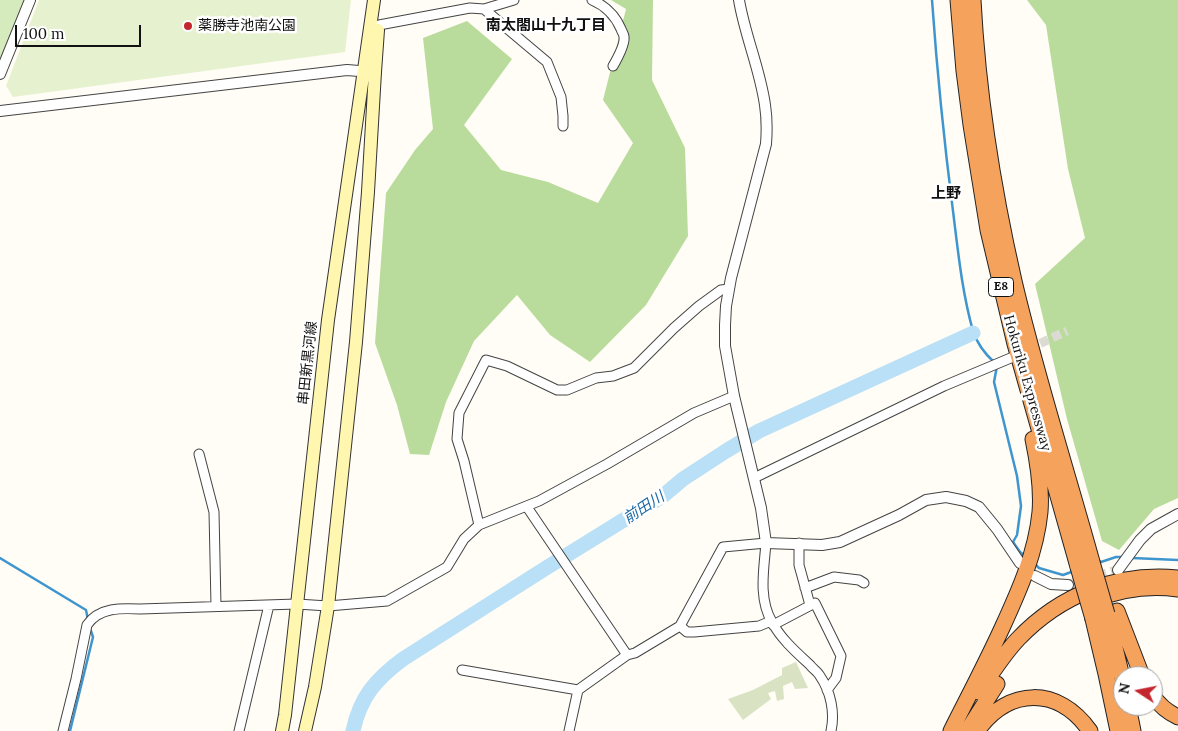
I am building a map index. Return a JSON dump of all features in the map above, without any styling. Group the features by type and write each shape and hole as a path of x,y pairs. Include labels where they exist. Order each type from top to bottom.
{"highway":[{"name":"Hokuriku Expressway","path":"958,0 970,125 988,230 1015,344 1090,563 1119,666"},
{"name":"Hokuriku Expressway","path":"973,0 984,121 1002,227 1030,340 1090,563"},
{"path":"953,731 1024,579 1035,544 1040,510 1039,472 1035,446 993,269 988,230"},
{"path":"1090,563 1106,615 1136,666"},
{"path":"953,731 1005,654 1018,639 1049,613 1080,594 1114,582 1144,577 1178,578"},
{"path":"967,731 987,699 1028,643 1058,618 1091,601 1123,590 1154,587 1178,589"},
{"name":"Hokuriku Expressway","path":"1106,615 1106,674 1118,731"},
{"path":"977,731 993,713 1004,705 1015,700 1040,698 1064,705 1083,721 1090,731"},
{"path":"1163,708 1178,718"},
{"path":"1130,716 1133,731"}],"main road":[{"name":"串田新黒河線","path":"305,731 315,687 328,606 356,342 368,192 370,72 374,0"},
{"name":"串田新黒河線","path":"282,731 328,320 383,0"}],"street":[{"path":"0,74 30,0"},
{"path":"379,26 470,8 484,9 514,0"},
{"path":"592,0 609,10 617,20 624,38 613,66"},
{"path":"739,0 759,77 767,124 766,144 729,289 724,325 725,339 734,396 761,508 766,543 763,587 765,606 772,623 786,641 820,676 832,705 833,720 831,731"},
{"path":"484,9 547,62 560,97 563,126"},
{"path":"0,111 346,70 370,72"},
{"path":"479,525 457,439 459,413 486,360 507,366 558,390 567,390 596,378 613,376 634,368 699,306 721,290 729,289"},
{"path":"754,478 944,386 1012,357"},
{"path":"63,731 87,625 96,616 113,609 297,604 328,606 387,601 447,566 464,539 479,525 527,507 607,464 694,413 734,396"},
{"path":"199,454 214,512 216,606"},
{"path":"569,731 578,690 627,655 635,653 680,626 723,547 766,543 822,545 840,542 890,520 926,500 946,497 966,501 979,507 997,529 1020,563"},
{"path":"527,507 627,655"},
{"path":"1118,570 1150,529 1178,514"},
{"path":"800,543 799,565 810,606"},
{"path":"1035,576 1051,584 1068,585"},
{"path":"805,588 834,577 859,580 864,583"},
{"path":"680,626 687,632 759,626 772,623 815,602 841,656 836,678 827,690"},
{"path":"239,731 269,605"},
{"path":"462,670 578,690"}],"green space":[{"path":"0,0 30,0 0,75"},
{"name":"薬勝寺池南公園","path":"39,0 351,0 345,52 13,97 6,86"},
{"path":"611,0 653,0 652,80 685,148 688,236 646,305 590,362 550,335 517,295 474,341 446,402 429,455 410,454 397,405 375,343 386,193 415,150 433,129 423,38 467,21 512,59 464,125 501,170 548,182 598,203 633,143 603,100 626,9"},
{"path":"1027,0 1178,0 1178,498 1154,509 1119,550 1102,541 1067,419 1035,284 1085,238 1068,169 1046,25"},
{"path":"796,662 808,688 795,689 792,682 783,686 784,699 777,701 775,691 768,693 771,699 743,720 728,699 753,690 782,675 782,668"}],"waterway":[{"path":"932,0 944,132 963,286 975,335 981,348 994,362"},
{"name":"前田川","path":"353,731 360,708 371,690 385,674 403,659 664,495 683,479 726,451 759,431 973,333"},
{"path":"997,366 994,382 1017,476 1021,506 1017,535 1013,542 1025,556"},
{"path":"1098,563 1116,557 1124,557"},
{"path":"0,558 86,610 88,620"},
{"path":"1132,558 1178,560"},
{"path":"1035,564 1039,568 1063,575 1074,571"},
{"path":"70,731 93,637 90,628"}],"tunnel":[{"path":"1028,349 1067,331"},
{"path":"1068,585 1118,570"}],"place":[{"name":"薬勝寺池南公園","path":"188,26"}],"district":[{"name":"南太閤山十九丁目","path":"546,26"},
{"name":"上野","path":"946,194"}]}
